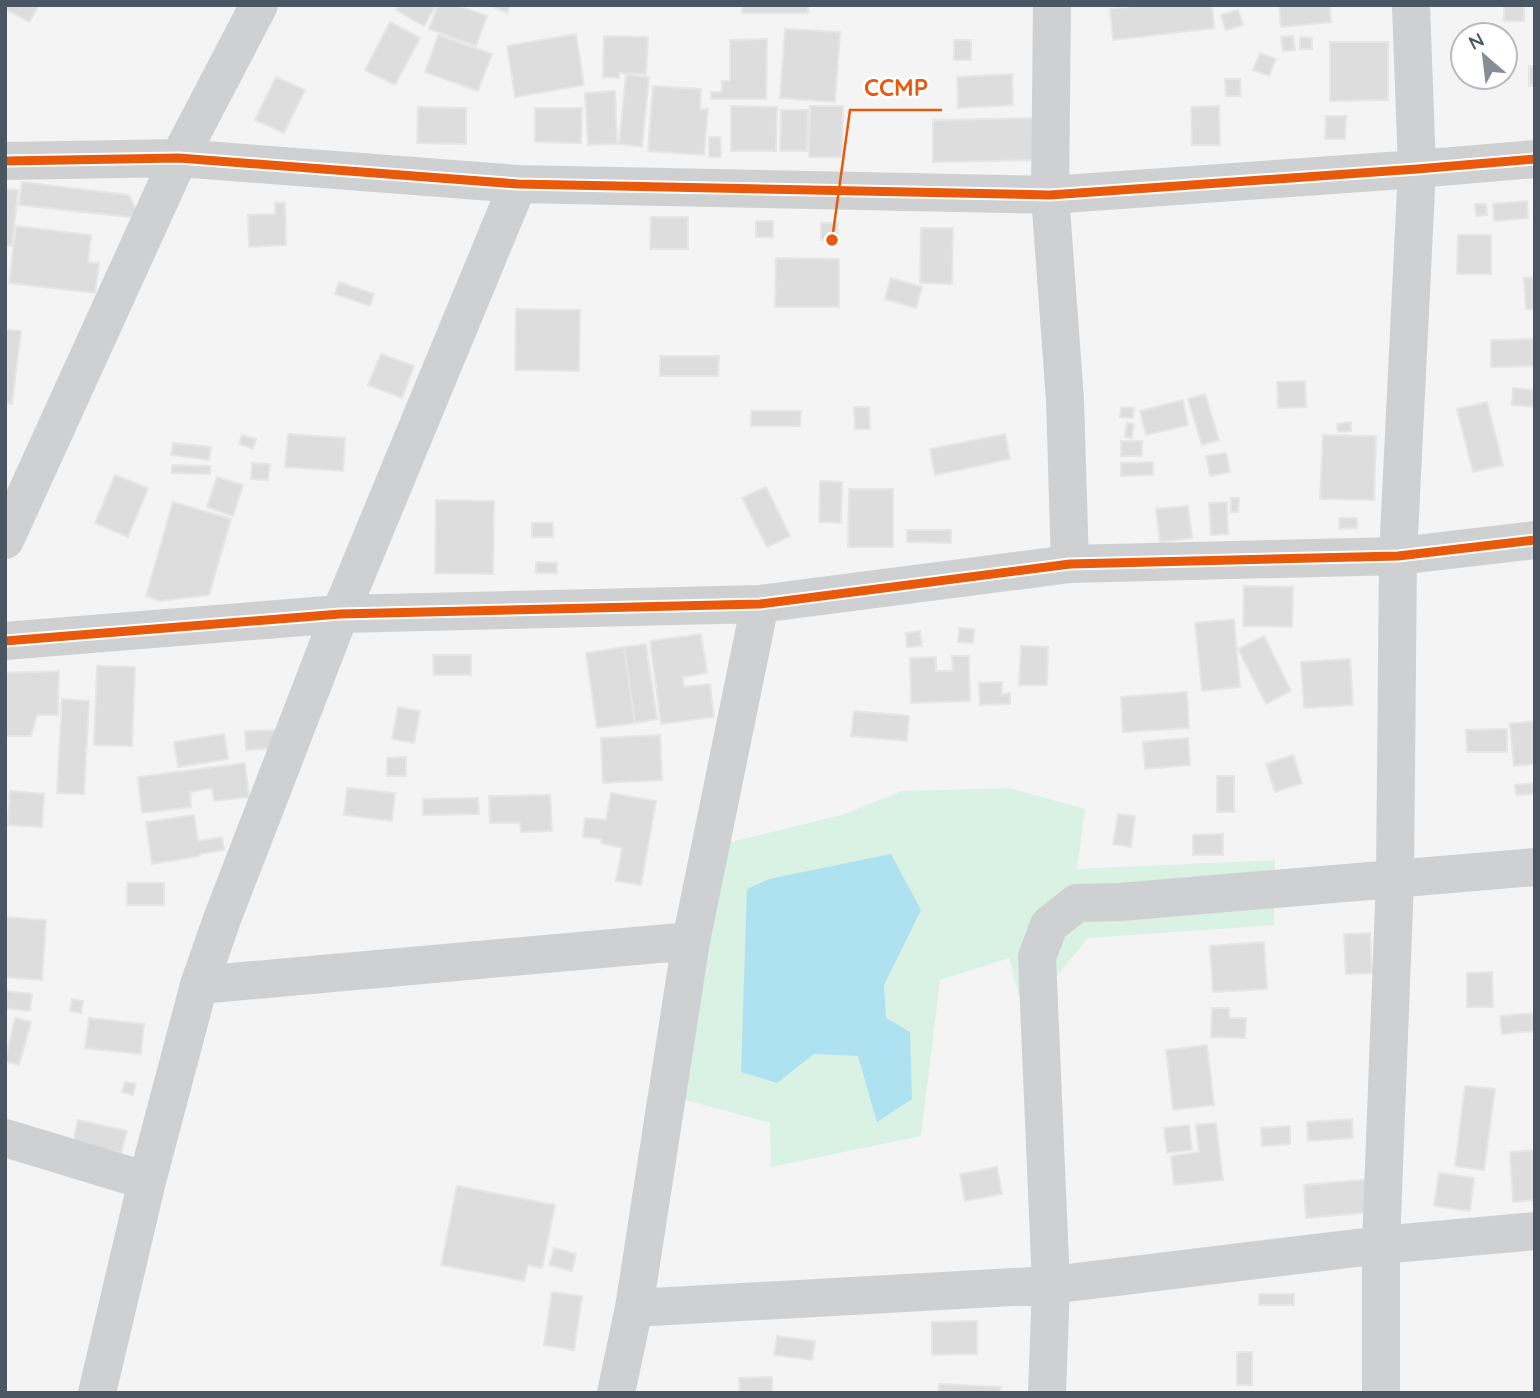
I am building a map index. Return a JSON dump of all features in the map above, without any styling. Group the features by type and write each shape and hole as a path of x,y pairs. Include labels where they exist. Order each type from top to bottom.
{"street":[{"path":"5,540 178,158 260,5"},
{"path":"1052,5 1050,195 1065,400 1070,564"},
{"path":"1381,1393 1381,1245 1395,879 1398,556 1418,169 1410,5"},
{"path":"5,161 178,158 517,184 1050,195 1535,159"},
{"path":"97,1393 147,1181 200,985 222,919 340,614 517,184"},
{"path":"5,641 340,614 760,604 1070,564 1398,556 1535,540"},
{"path":"616,1393 634,1308 691,940 760,604"},
{"path":"1047,1393 1051,1285 1037,957 1049,925 1077,904 1535,867"},
{"path":"200,985 691,940"},
{"path":"5,1138 147,1181"},
{"path":"634,1308 1051,1285 1381,1245 1535,1231"}],"green space":[{"path":"1010,788 1085,809 1077,869 1275,860 1274,925 1088,938 1038,999 1019,996 1009,958 940,980 921,1136 771,1167 770,1123 671,1096 719,845 842,815 902,791"}],"water":[{"path":"891,854 921,910 884,985 886,1018 910,1032 912,1099 877,1122 858,1056 814,1054 777,1083 741,1072 747,889 769,879"}],"building":[{"path":"5,5 39,5 29,22 5,9"},
{"path":"399,5 436,5 424,26 396,10"},
{"path":"438,5 457,5 487,16 476,46 429,29"},
{"path":"489,5 510,5 507,13"},
{"path":"742,5 808,5 808,13 742,13"},
{"path":"1141,5 1212,5 1214,28 1113,40 1110,9"},
{"path":"1279,5 1330,5 1331,22 1281,27"},
{"path":"1504,5 1524,5 1524,21 1504,21"},
{"path":"1238,10 1243,25 1226,30 1221,15"},
{"path":"390,22 420,38 395,85 365,70"},
{"path":"785,29 840,32 835,102 780,98"},
{"path":"576,34 584,85 515,97 507,46"},
{"path":"438,35 492,54 478,91 425,72"},
{"path":"604,36 648,37 646,74 619,73 619,78 603,77"},
{"path":"1293,36 1295,50 1283,51 1281,37"},
{"path":"1300,37 1312,38 1312,49 1300,49"},
{"path":"767,39 766,99 711,99 711,92 722,92 722,81 730,81 730,40"},
{"path":"954,40 971,40 971,60 954,60"},
{"path":"1330,42 1388,42 1388,100 1330,101"},
{"path":"1260,53 1276,59 1269,76 1253,70"},
{"path":"1529,66 1535,66 1535,86 1529,86"},
{"path":"1012,74 1013,105 958,108 957,77"},
{"path":"626,75 649,77 642,147 619,144"},
{"path":"276,77 305,90 284,133 255,120"},
{"path":"1225,79 1240,79 1241,96 1226,96"},
{"path":"653,86 701,89 700,109 708,109 704,155 648,151"},
{"path":"615,91 617,144 588,145 585,93"},
{"path":"731,106 777,107 776,151 731,151"},
{"path":"810,106 843,106 842,157 809,157"},
{"path":"1219,106 1220,145 1192,145 1191,107"},
{"path":"418,107 466,108 466,144 417,143"},
{"path":"535,108 582,108 581,143 535,142"},
{"path":"781,110 808,110 807,151 780,151"},
{"path":"1326,116 1346,116 1345,139 1325,139"},
{"path":"1044,118 1045,160 933,162 933,120"},
{"path":"709,137 720,137 721,157 709,157"},
{"path":"22,182 129,195 140,218 19,205"},
{"path":"5,189 18,190 12,246 5,245"},
{"path":"1527,201 1528,218 1494,221 1493,204"},
{"path":"275,203 285,203 286,245 249,247 248,215 275,214"},
{"path":"1475,204 1486,204 1487,215 1476,216"},
{"path":"651,217 688,217 688,249 650,249"},
{"path":"756,221 773,221 773,237 756,237"},
{"path":"821,223 838,223 837,240 821,240"},
{"path":"16,226 91,235 88,262 99,263 95,293 9,283"},
{"path":"921,228 953,228 952,284 920,283"},
{"path":"1458,235 1491,235 1491,274 1457,274"},
{"path":"776,258 839,259 839,307 775,307"},
{"path":"1535,277 1535,309 1526,309 1524,278"},
{"path":"891,278 922,287 916,308 885,299"},
{"path":"339,282 374,294 370,306 335,294"},
{"path":"516,309 580,310 579,371 515,370"},
{"path":"5,329 21,331 12,404 5,403"},
{"path":"1535,339 1535,366 1491,367 1491,340"},
{"path":"381,354 414,366 402,398 368,385"},
{"path":"660,356 719,356 718,376 660,376"},
{"path":"1305,381 1306,407 1278,408 1277,382"},
{"path":"1513,388 1535,390 1535,407 1512,405"},
{"path":"1205,394 1219,440 1202,445 1188,399"},
{"path":"1183,400 1188,425 1146,435 1140,411"},
{"path":"1487,402 1503,465 1473,472 1457,409"},
{"path":"854,407 869,407 870,429 855,429"},
{"path":"1121,407 1134,408 1133,418 1120,417"},
{"path":"751,411 801,411 800,426 751,426"},
{"path":"1351,422 1351,431 1338,432 1337,424"},
{"path":"1127,423 1134,424 1132,438 1125,437"},
{"path":"288,434 345,438 343,471 285,467"},
{"path":"1005,434 1010,459 935,475 930,449"},
{"path":"242,435 256,439 253,449 239,444"},
{"path":"1323,435 1376,436 1374,500 1320,499"},
{"path":"1121,441 1142,441 1142,456 1121,456"},
{"path":"173,443 211,447 209,460 171,455"},
{"path":"1226,453 1230,472 1210,476 1206,456"},
{"path":"1153,462 1153,475 1121,476 1121,463"},
{"path":"252,463 270,464 268,480 251,479"},
{"path":"172,465 210,466 210,474 172,473"},
{"path":"115,475 148,488 128,537 95,523"},
{"path":"217,477 243,485 233,516 207,507"},
{"path":"820,481 842,482 841,523 819,522"},
{"path":"766,487 790,536 767,547 742,498"},
{"path":"849,489 893,489 893,547 848,547"},
{"path":"1231,498 1239,498 1238,512 1231,512"},
{"path":"436,500 494,501 493,574 435,573"},
{"path":"173,502 231,519 209,595 160,601 146,596"},
{"path":"1227,502 1228,534 1211,535 1209,503"},
{"path":"1188,506 1192,538 1160,542 1156,509"},
{"path":"1339,518 1357,518 1357,528 1339,529"},
{"path":"532,523 553,523 553,537 532,537"},
{"path":"907,530 951,530 951,543 907,542"},
{"path":"536,562 557,563 557,573 536,573"},
{"path":"1244,586 1293,587 1292,627 1243,626"},
{"path":"1234,619 1240,687 1202,691 1195,623"},
{"path":"959,628 974,629 973,643 958,642"},
{"path":"920,631 922,646 907,647 906,633"},
{"path":"701,634 707,673 683,677 684,687 710,684 714,717 661,724 650,641"},
{"path":"1264,636 1291,691 1266,704 1238,649"},
{"path":"646,644 657,719 635,723 624,647"},
{"path":"1021,646 1048,647 1047,685 1019,685"},
{"path":"624,647 635,723 597,728 586,653"},
{"path":"433,655 471,655 471,675 434,675"},
{"path":"952,656 969,656 970,701 911,703 910,658 936,657 936,671 953,671"},
{"path":"1350,659 1353,705 1304,708 1301,662"},
{"path":"97,666 135,667 132,746 94,745"},
{"path":"59,671 58,715 37,715 31,736 5,736 5,673"},
{"path":"1002,682 1002,694 1010,693 1010,704 980,705 979,683"},
{"path":"1187,692 1189,728 1123,732 1121,697"},
{"path":"62,699 89,701 84,794 57,793"},
{"path":"398,707 420,711 414,743 392,739"},
{"path":"854,711 909,716 907,741 851,736"},
{"path":"1535,721 1535,764 1514,766 1510,724"},
{"path":"1507,729 1507,752 1467,752 1466,730"},
{"path":"281,730 282,748 246,750 245,731"},
{"path":"224,734 228,759 178,767 174,742"},
{"path":"660,735 662,780 603,783 601,738"},
{"path":"1188,738 1190,765 1145,769 1143,742"},
{"path":"1293,755 1302,783 1275,792 1266,764"},
{"path":"406,757 406,776 387,776 387,758"},
{"path":"245,763 249,797 214,801 212,788 190,792 191,807 142,813 138,777"},
{"path":"1217,776 1234,776 1234,812 1217,812"},
{"path":"1534,783 1535,794 1516,795 1515,785"},
{"path":"347,788 395,793 392,821 344,815"},
{"path":"10,791 44,794 42,827 8,825"},
{"path":"611,793 656,801 641,885 616,881 622,848 601,843 602,839 583,837 585,818 606,820"},
{"path":"550,795 552,831 521,832 520,823 490,823 489,796"},
{"path":"478,798 479,814 423,815 423,799"},
{"path":"1118,814 1135,816 1131,847 1113,844"},
{"path":"194,815 198,841 222,837 224,850 152,864 146,822"},
{"path":"1223,834 1223,855 1193,855 1193,835"},
{"path":"127,883 164,883 164,905 127,905"},
{"path":"5,917 46,920 42,980 5,977"},
{"path":"1370,933 1372,973 1346,974 1344,934"},
{"path":"1264,942 1267,989 1213,992 1210,946"},
{"path":"1492,972 1493,1007 1467,1007 1467,973"},
{"path":"5,991 32,994 30,1011 5,1008"},
{"path":"72,999 83,1001 81,1013 70,1011"},
{"path":"1212,1008 1229,1008 1229,1018 1246,1018 1245,1038 1211,1037"},
{"path":"1535,1013 1535,1031 1502,1034 1500,1016"},
{"path":"15,1018 31,1022 19,1065 5,1061"},
{"path":"89,1018 144,1024 141,1054 85,1048"},
{"path":"1207,1045 1214,1105 1173,1110 1166,1050"},
{"path":"125,1082 136,1084 133,1095 122,1092"},
{"path":"1465,1086 1495,1089 1484,1170 1455,1166"},
{"path":"1352,1119 1353,1138 1308,1141 1307,1122"},
{"path":"78,1120 127,1131 121,1153 73,1142"},
{"path":"1216,1123 1223,1180 1174,1185 1171,1156 1199,1152 1196,1125"},
{"path":"1189,1125 1192,1150 1167,1153 1164,1128"},
{"path":"1290,1126 1290,1144 1262,1146 1261,1128"},
{"path":"1535,1150 1535,1200 1513,1202 1510,1152"},
{"path":"997,1167 1002,1194 965,1201 960,1174"},
{"path":"1439,1173 1474,1178 1470,1211 1434,1206"},
{"path":"1372,1179 1374,1212 1306,1218 1304,1185"},
{"path":"457,1186 555,1205 542,1268 528,1265 524,1281 441,1265"},
{"path":"554,1248 576,1254 572,1271 549,1265"},
{"path":"552,1292 582,1296 574,1350 544,1345"},
{"path":"1259,1294 1294,1294 1294,1305 1259,1305"},
{"path":"977,1321 977,1354 932,1355 932,1322"},
{"path":"777,1336 815,1341 812,1360 774,1355"},
{"path":"1237,1352 1252,1352 1252,1385 1237,1385"},
{"path":"772,1377 772,1393 740,1393 739,1378"},
{"path":"939,1384 1001,1387 1000,1393 938,1393"}],"cycle path":[{"path":"5,161 179,158 518,184 1050,195 1535,159"},
{"path":"5,641 340,614 760,604 1070,564 1398,556 1535,540"}],"place":[{"name":"CCMP","path":"832,240"}]}
